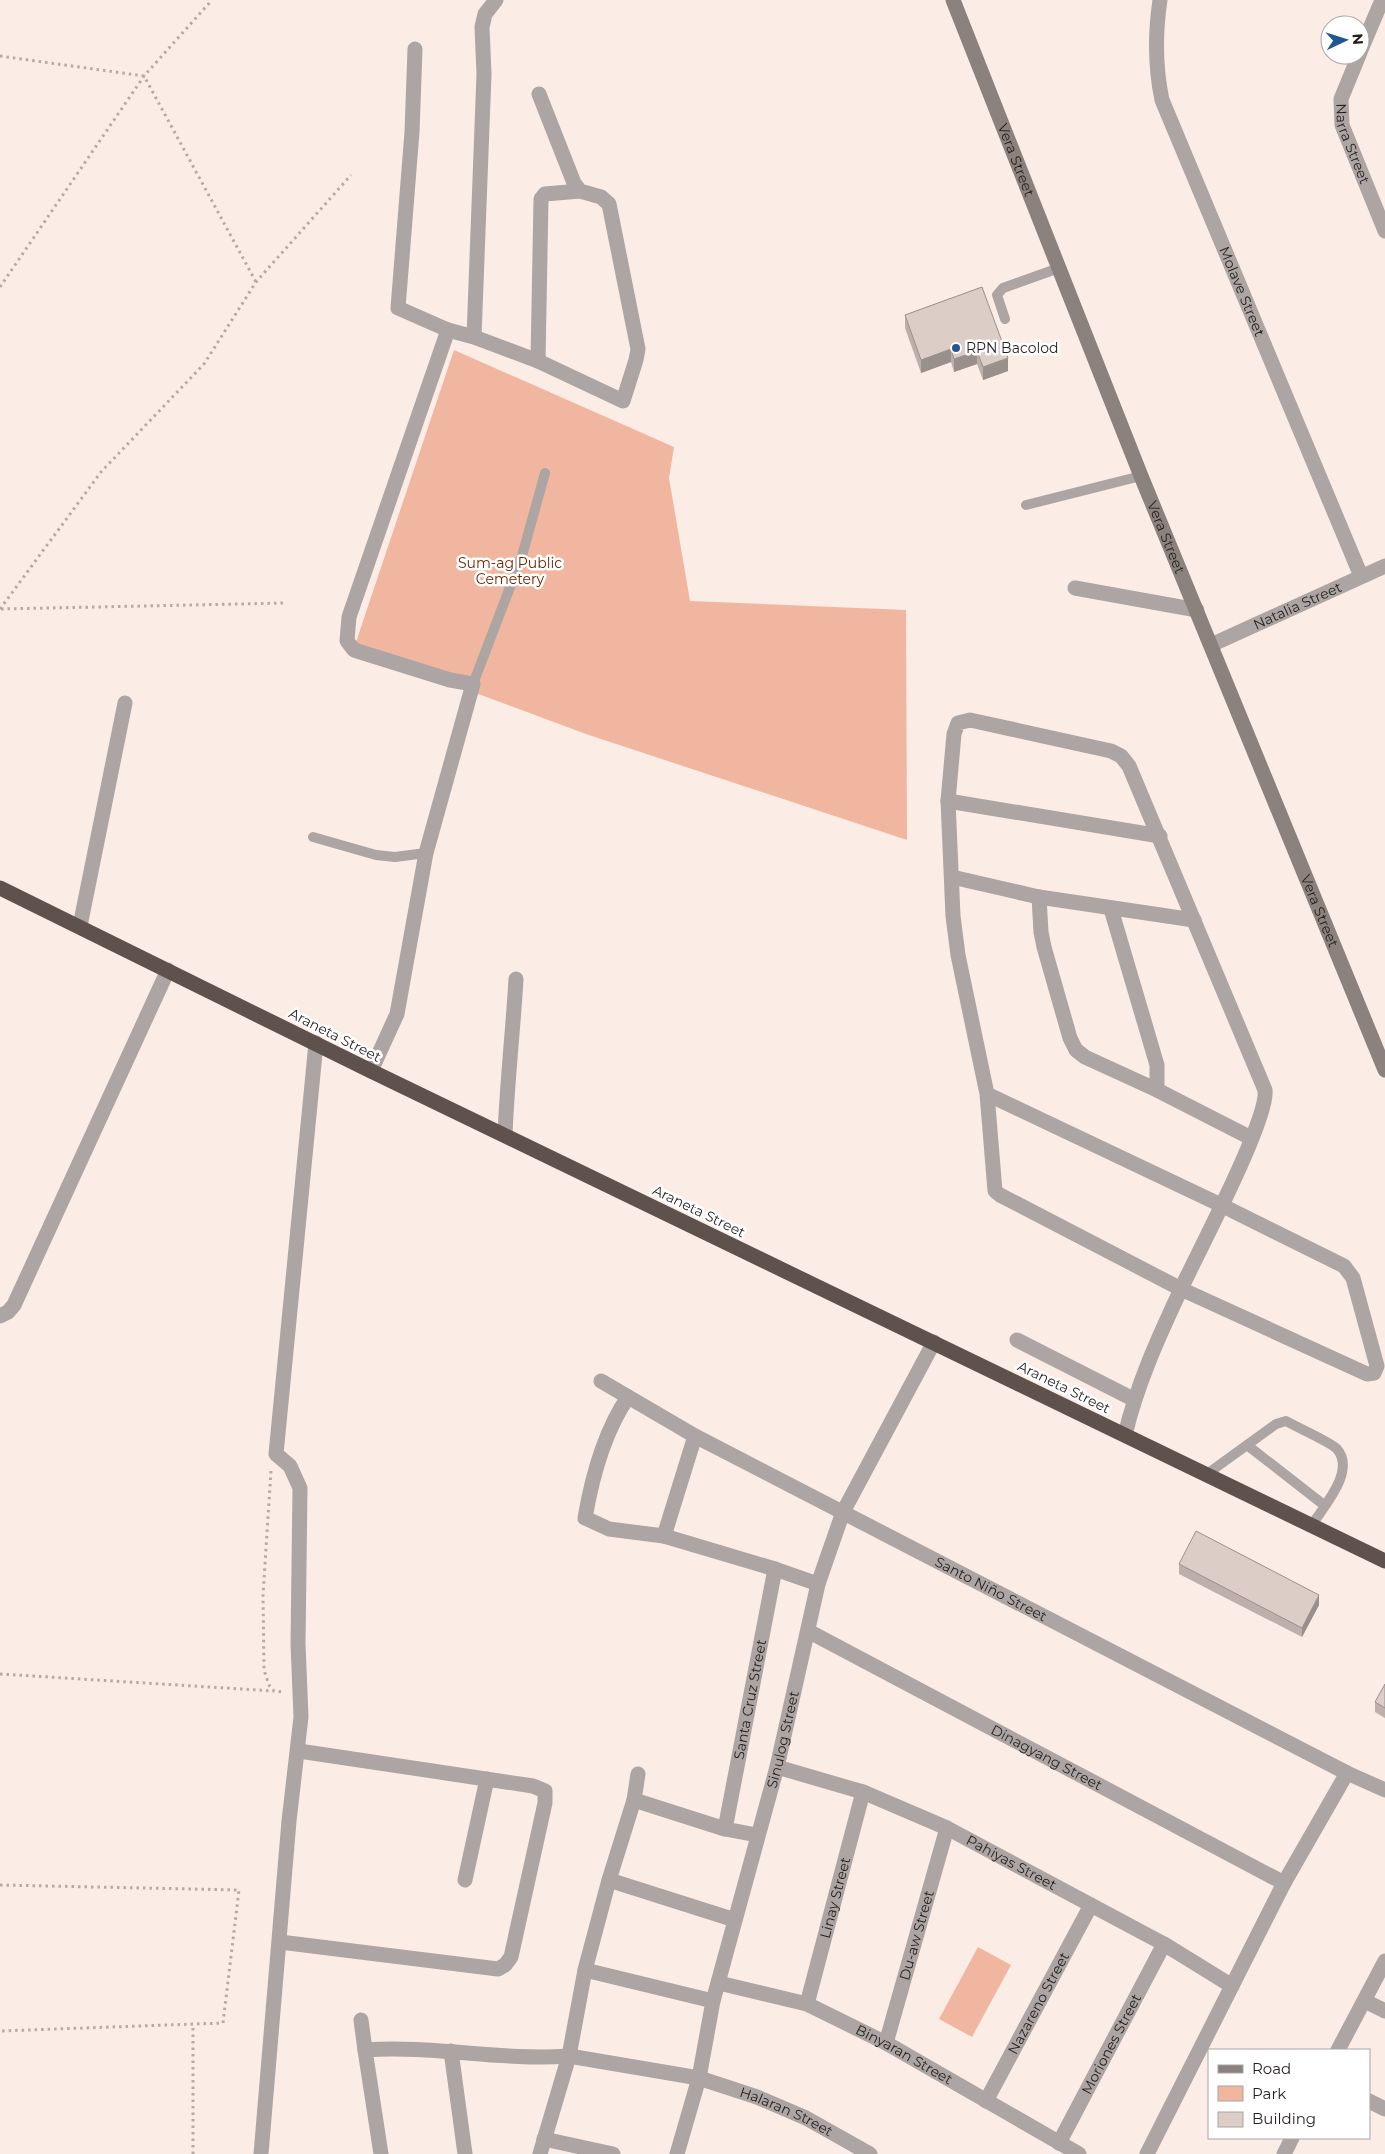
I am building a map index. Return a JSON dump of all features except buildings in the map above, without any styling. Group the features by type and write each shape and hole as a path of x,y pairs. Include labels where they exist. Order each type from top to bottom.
{"highway":[{"name":"Araneta Street","path":"0,888 372,1071 1207,1474 1385,1562"}],"street":[{"path":"474,337 484,74 482,27 486,14 496,0"},
{"name":"Vera Street","path":"953,0 1140,476 1385,1068"},
{"name":"Molave Street","path":"1160,0 1156,27 1157,73 1162,100 1361,576"},
{"name":"Narra Street","path":"1370,28 1382,0"},
{"path":"414,49 412,132 398,308 448,330 474,337 538,361 623,401 636,360 636,337 609,204 601,196 580,191 545,194 541,200 538,361"},
{"name":"Narra Street","path":"1354,65 1341,98 1342,124 1385,231"},
{"path":"539,94 574,183 580,191"},
{"path":"372,1071 397,1014 426,853 473,684 450,680 354,650 347,641 349,617 448,330"},
{"name":"Natalia Street","path":"1211,645 1385,566"},
{"path":"1075,588 1197,610"},
{"path":"80,926 124,703"},
{"path":"987,1094 1221,1205 1344,1266 1350,1271 1377,1366 1374,1374 1367,1374 1181,1289 1000,1195 993,1184 987,1094 958,955 953,916 948,801 954,734 958,723 970,720 1110,751 1121,756 1129,766 1265,1090 1264,1104 1251,1138 1221,1205 1181,1289 1133,1399 1125,1435"},
{"path":"948,801 1160,836"},
{"path":"952,878 1111,909 1194,920"},
{"path":"1039,896 1041,932 1044,946 1070,1038 1076,1050 1085,1057 1157,1090 1251,1138"},
{"path":"1111,909 1155,1060 1157,1090"},
{"path":"0,1316 14,1305 168,970"},
{"path":"505,1135 507,1079 511,1056 516,979"},
{"path":"261,2154 289,1821 302,1717 298,1644 300,1488 290,1466 276,1454 316,1043"},
{"path":"1016,1340 1133,1399"},
{"name":"Sinulog Street","path":"676,2154 699,2078 713,2001 777,1767 818,1584 843,1512 934,1342"},
{"name":"Santo Niño Street","path":"600,1381 695,1436 1347,1773 1385,1790"},
{"path":"628,1397 614,1417 590,1489 585,1518 609,1528 664,1536 775,1569 818,1584"},
{"path":"664,1536 695,1436"},
{"name":"Santa Cruz Street","path":"725,1829 775,1569"},
{"name":"Dinagyang Street","path":"808,1631 1284,1883"},
{"path":"280,1942 498,1969 505,1965 511,1956 545,1803 544,1791 534,1786 298,1751"},
{"name":"Pahiyas Street","path":"777,1767 863,1792 947,1828 1164,1944 1232,1986"},
{"path":"1147,2154 1284,1883 1347,1773"},
{"path":"613,2154 542,2147 569,2056 585,1970 609,1880 634,1800 638,1774"},
{"path":"465,1880 487,1779"},
{"name":"Linay Street","path":"807,2004 863,1792"},
{"path":"634,1800 725,1829 757,1835"},
{"name":"Du-aw Street","path":"886,2043 947,1828"},
{"path":"609,1880 735,1920"},
{"name":"Nazareno Street","path":"986,2101 1092,1905"},
{"name":"Moriones Street","path":"1058,2143 1164,1944"},
{"path":"1339,2049 1385,1960"},
{"path":"585,1970 713,2001"},
{"name":"Binyaran Street","path":"718,1983 807,2004 886,2043 1079,2154"},
{"path":"1364,2000 1385,2011"},
{"path":"361,2020 381,2154"},
{"name":"Halaran Street","path":"365,2050 451,2051 547,2058 569,2056 699,2078 774,2103 870,2154"},
{"path":"451,2051 465,2154"},
{"path":"1370,2102 1385,2109"},
{"path":"1284,2154 1292,2139"}],"lane":[{"path":"1005,319 997,295 1003,288 1058,268"},
{"path":"473,684 522,556 545,473"},
{"path":"1026,506 1140,476"},
{"path":"313,837 376,855 395,857 426,853"},
{"path":"1207,1474 1276,1424 1286,1421 1337,1448 1343,1464 1341,1478 1312,1525"},
{"path":"1247,1445 1324,1504"}],"path":[{"path":"0,287 144,76 212,0"},
{"path":"0,56 144,76"},
{"path":"144,76 256,282"},
{"path":"0,609 101,472 204,364 256,282 351,175"},
{"path":"0,609 286,603"},
{"path":"274,1691 268,1686 264,1670 263,1621 269,1484 276,1454"},
{"path":"0,1674 274,1691 300,1695"},
{"path":"0,1885 239,1890 223,2023 0,2031"},
{"path":"193,2024 193,2154"}],"green space":[{"name":"Sum-ag Public Cemetery","path":"454,350 674,447 669,478 690,601 906,610 907,840 586,734 354,648"},
{"path":"978,1947 1011,1965 972,2037 939,2019"}],"place":[{"name":"RPN Bacolod","path":"956,348"}]}
